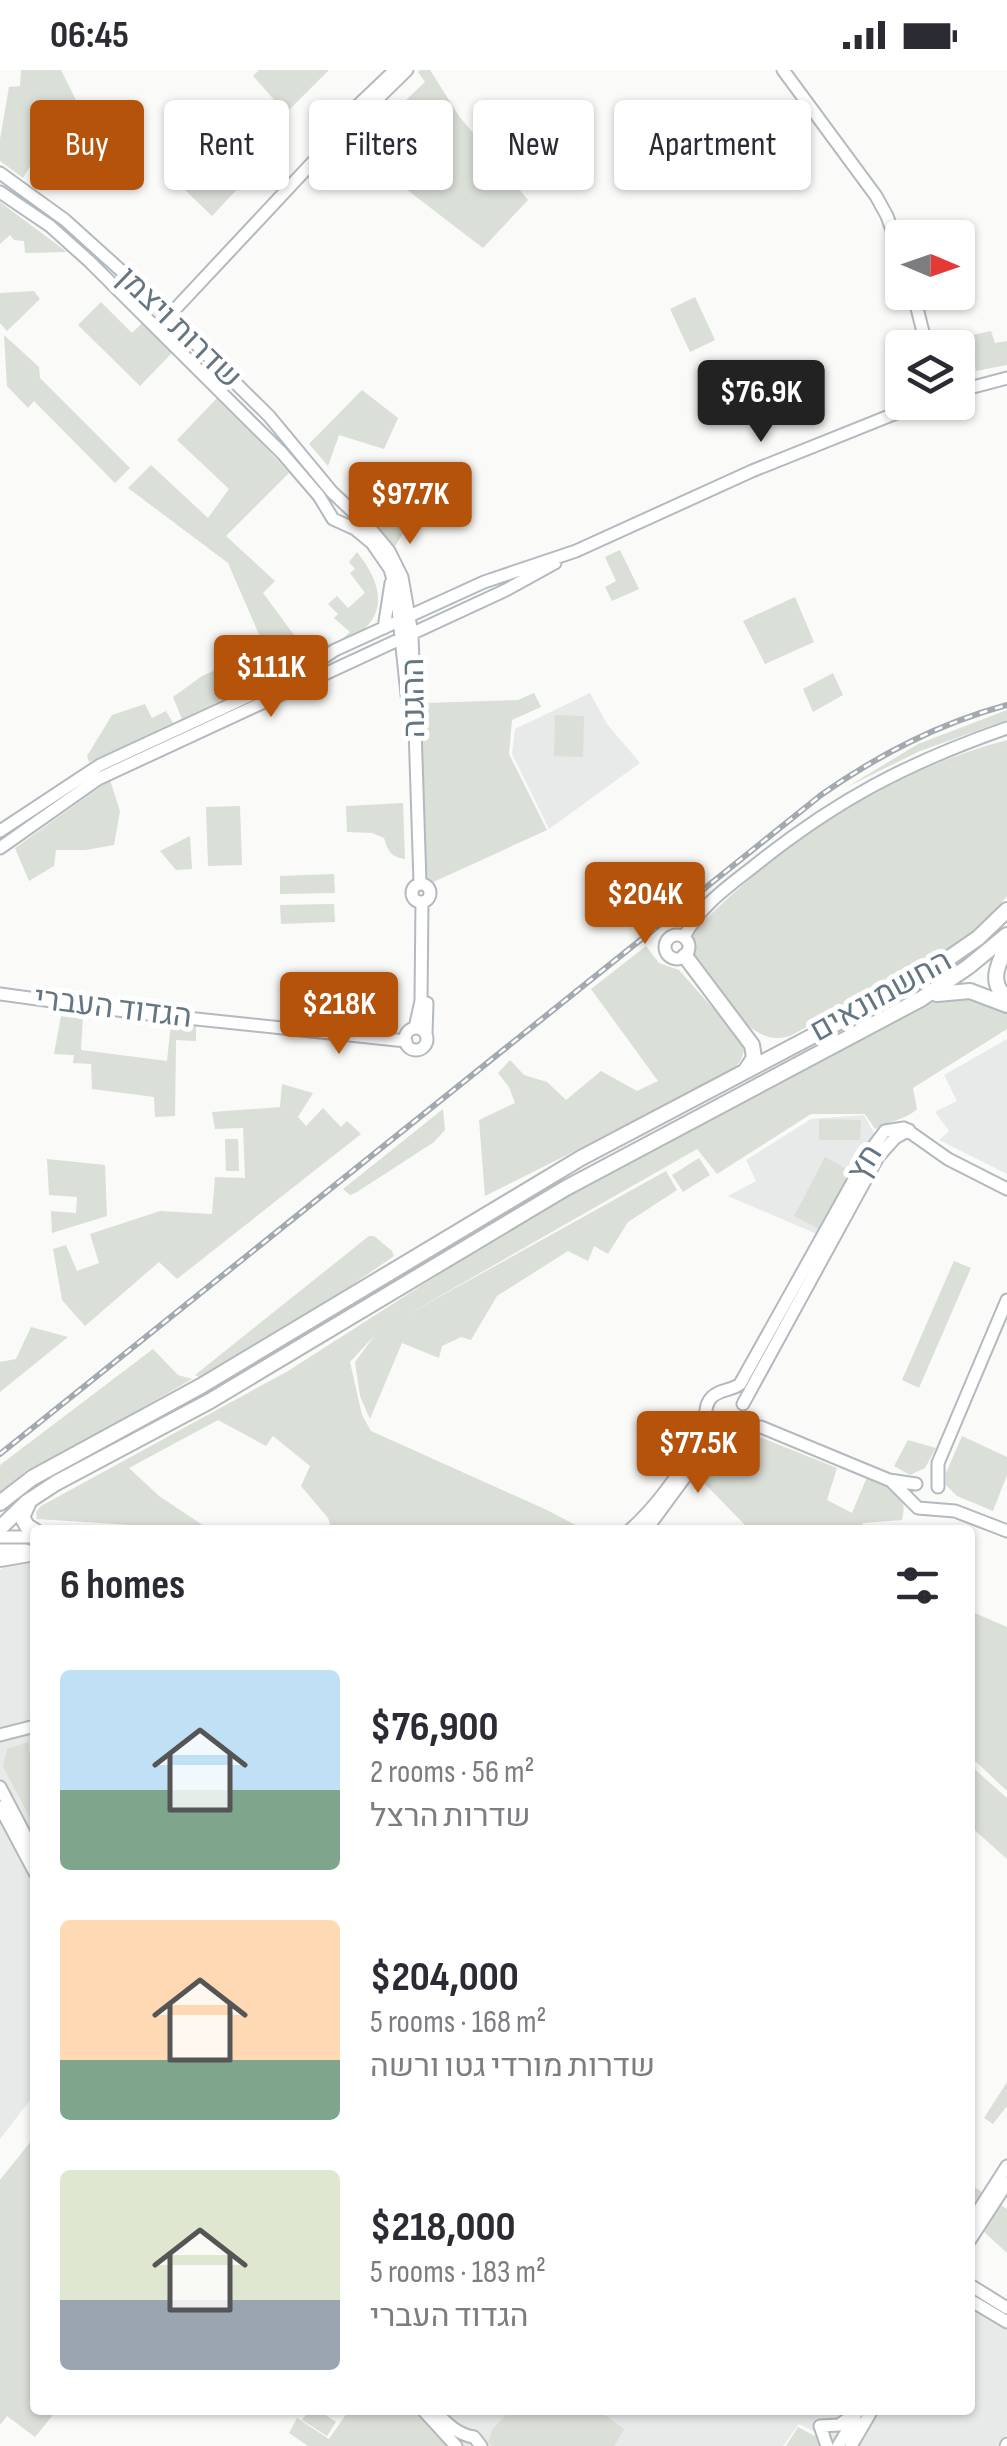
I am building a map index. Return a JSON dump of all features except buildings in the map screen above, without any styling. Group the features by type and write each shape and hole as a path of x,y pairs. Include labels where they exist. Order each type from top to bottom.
{"highway":[{"name":"החשמונאים","path":"0,1501 21,1485 201,1386 532,1186 926,975 978,938 1007,910"},
{"name":"החשמונאים","path":"0,1528 37,1495 90,1463 210,1401 566,1188 922,998 968,968 1007,935"},
{"path":"1007,946 996,982 1007,1001"},
{"path":"685,956 752,1045 754,1058 746,1070"},
{"path":"922,998 964,990 1007,1001"},
{"path":"748,1039 765,1048 792,1046"},
{"path":"30,1528 22,1517 37,1495"},
{"path":"0,1559 30,1552"}],"street":[{"path":"363,100 394,70"},
{"path":"376,100 407,70"},
{"path":"772,70 799,93"},
{"path":"782,70 876,196 888,220"},
{"path":"163,322 309,165"},
{"name":"שדרות ויצמן","path":"0,174 65,220 303,476 329,512"},
{"name":"שדרות ויצמן","path":"0,192 50,226 269,416 382,541 396,564 408,636"},
{"path":"975,386 1007,378"},
{"path":"0,848 98,779 506,590 576,551 752,471 885,418"},
{"path":"332,502 346,504 349,517 341,522 333,520 329,512 332,502"},
{"name":"שדרות ויצמן","path":"341,522 365,535 390,569 406,619"},
{"path":"0,831 100,766 305,670 328,654 493,579 576,551"},
{"path":"384,628 390,569"},
{"name":"ההגנה","path":"408,636 417,714 414,762 420,884 430,891 422,902 420,1031"},
{"path":"684,937 706,905 794,833 843,800 906,766 1007,728"},
{"path":"670,937 684,937 689,946 685,956 674,958 665,947 670,937"},
{"name":"הגדוד העברי","path":"0,996 406,1041"},
{"path":"420,1031 427,1042 421,1049 411,1048 406,1041 406,1034 420,1031"},
{"name":"חץ","path":"728,1392 740,1384 876,1142 889,1128 909,1130"},
{"path":"909,1130 948,1159 1007,1189"},
{"name":"חץ","path":"743,1407 878,1157 901,1132 909,1130"},
{"path":"911,1498 919,1482 938,1464 1007,1300"},
{"path":"634,1525 657,1500 704,1431 712,1397 728,1392 737,1396 743,1407 769,1430"},
{"path":"650,1525 712,1439 741,1420 743,1407"},
{"path":"706,1414 716,1427 754,1426 769,1430 889,1480 918,1508 965,1514"},
{"path":"932,1509 940,1500 938,1464"},
{"path":"889,1480 932,1482 950,1504 965,1514 1007,1531"},
{"path":"0,1537 30,1534"},
{"path":"0,1550 30,1551"},
{"path":"2,1736 30,1728"},
{"path":"0,1787 30,1844"},
{"path":"0,1807 30,1864"},
{"path":"975,2216 1007,2166"},
{"path":"975,2232 1007,2183"},
{"path":"975,2288 1007,2308"},
{"path":"975,2303 1007,2322"},
{"path":"428,2415 459,2443"},
{"path":"437,2415 459,2443"},
{"path":"827,2446 820,2426 839,2425 853,2415"},
{"path":"838,2446 857,2415"},
{"path":"851,2446 869,2415"},
{"path":"459,2443 474,2436 481,2446"}],"shaded area":[{"path":"21,70 61,70 76,100 30,100 30,166 23,178 0,161 9,87 20,86"},
{"path":"259,70 329,70 289,110 289,100 274,100 253,76"},
{"path":"430,70 449,100 406,100 425,82 418,72"},
{"path":"453,106 473,133 473,190 520,190 528,200 483,248 407,190 453,190"},
{"path":"187,190 237,190 212,216"},
{"path":"0,202 67,252 25,253 24,241 14,240 10,235 0,244"},
{"path":"34,291 40,299 7,331 0,323 0,293"},
{"path":"695,297 715,340 690,352 670,309"},
{"path":"101,302 132,333 142,323 172,353 140,386 78,325"},
{"path":"991,331 995,343 1007,341 1007,365 976,371 975,334"},
{"path":"4,335 39,367 40,378 130,468 115,483 34,401 28,408 7,386"},
{"path":"362,390 398,418 384,449 339,435 328,466 309,444"},
{"path":"219,396 289,473 226,536 275,581 263,593 300,643 333,644 335,648 277,676 228,563 128,488 151,465 208,518 229,489 177,440"},
{"path":"398,489 424,500 394,548 357,510 364,498 393,507"},
{"path":"620,550 639,589 612,601 605,587 616,581 605,557"},
{"path":"357,552 373,578 378,602 369,624 345,642 343,638 350,632 334,618 338,614 328,604 337,596 348,608 365,593 350,573 355,569 349,562"},
{"path":"795,597 814,642 765,664 743,621"},
{"path":"231,663 236,676 267,666 271,676 182,719 173,697 202,676"},
{"path":"833,673 843,695 813,712 803,689"},
{"path":"534,693 541,707 512,720 509,754 547,830 429,884 425,878 420,732 425,703 518,700"},
{"path":"590,693 607,724 640,763 549,829 512,754 515,729"},
{"path":"145,704 152,718 166,711 173,723 89,762 87,756 112,715"},
{"path":"1007,710 1007,720 920,751 847,787 918,744"},
{"path":"555,715 584,716 583,757 554,756"},
{"path":"1007,740 1007,896 984,925 955,946 790,1036 775,1038 746,1025 691,957 692,937 698,927 765,866 840,813 921,770"},
{"path":"110,780 120,811 114,845 56,850 54,866 29,881 15,848"},
{"path":"403,803 405,859 391,853 384,838 372,833 347,832 346,806"},
{"path":"240,806 242,865 208,866 206,807"},
{"path":"190,836 192,869 176,870 160,851"},
{"path":"334,874 335,893 280,894 280,876"},
{"path":"334,904 335,922 281,924 280,905"},
{"path":"646,946 659,963 679,970 743,1042 741,1060 729,1074 485,1196 479,1120 515,1103 498,1073 510,1060 524,1075 547,1082 566,1100 601,1071 637,1091 658,1081 591,989"},
{"path":"943,997 963,997 1007,1008 1007,1029 913,1088 917,1109 912,1113 875,1129 865,1114 811,1114 717,1174 697,1149 405,1316 666,1171 677,1190 628,1222 608,1254 594,1246 588,1261 568,1251 497,1296 471,1340 461,1337 442,1346 439,1358 402,1343 370,1419 360,1396 355,1362 375,1335 350,1362 362,1415 371,1431 576,1525 330,1525 301,1486 310,1466 273,1436 266,1446 218,1420 129,1468 159,1496 202,1525 37,1519 36,1512 41,1506 288,1371 530,1216"},
{"path":"62,1011 83,1015 81,1050 167,1061 171,1024 196,1026 196,1041 176,1040 175,1116 155,1117 154,1097 92,1089 91,1064 73,1063 74,1055 54,1054"},
{"path":"1007,1039 1007,1174 939,1140 949,1131 935,1112 957,1101 944,1075"},
{"path":"282,1084 313,1093 298,1117 306,1126 323,1108 341,1127 347,1121 361,1134 177,1279 159,1262 85,1326 62,1300 53,1249 66,1245 77,1271 99,1263 90,1234 160,1211 212,1214 215,1177 245,1178 243,1128 215,1129 212,1112 280,1107"},
{"path":"443,1109 445,1130 434,1142 357,1192 350,1195 343,1189"},
{"path":"864,1115 874,1133 819,1235 728,1196 756,1181 746,1160 811,1119"},
{"path":"819,1119 861,1120 860,1140 819,1140"},
{"path":"225,1139 238,1139 239,1171 226,1171"},
{"path":"825,1157 851,1171 821,1230 794,1216"},
{"path":"699,1158 710,1175 683,1192 672,1175"},
{"path":"47,1159 105,1165 107,1216 52,1233 51,1211 76,1213 77,1197 49,1195"},
{"path":"369,1236 374,1236 394,1256 203,1379 195,1375"},
{"path":"954,1261 971,1268 919,1388 902,1380"},
{"path":"31,1327 68,1337 0,1392 0,1362 16,1359"},
{"path":"153,1349 178,1375 192,1379 61,1455 27,1470 0,1493 0,1465"},
{"path":"752,1434 837,1468 827,1500 852,1513 867,1477 891,1487 903,1502 902,1520 862,1525 745,1525 701,1480 701,1474 722,1444"},
{"path":"962,1436 1007,1457 1007,1475 993,1511 957,1496 946,1485 946,1473"},
{"path":"908,1440 936,1448 925,1468 910,1475 894,1466"},
{"path":"30,1561 30,2100 0,2139 0,1570 7,1564"},
{"path":"975,1613 1007,1627 1007,1791 975,1761"},
{"path":"28,1742 30,1818 3,1766 7,1749"},
{"path":"975,1769 1007,1798 1007,1859 975,1830"},
{"path":"1007,2082 1007,2106 993,2124 984,2118"},
{"path":"30,2142 30,2415 53,2415 35,2437 7,2416 0,2425 0,2180"},
{"path":"975,2187 1007,2209 1007,2253 975,2224"},
{"path":"975,2310 1007,2330 1007,2434 997,2446 843,2446 799,2424 783,2446 463,2446 435,2415 975,2415"},
{"path":"306,2415 326,2415 336,2422 327,2436 302,2420"},
{"path":"346,2415 418,2415 449,2446 308,2446 289,2433 297,2418 329,2439"},
{"path":"506,2415 605,2415 624,2429 614,2446 493,2446 488,2442"},
{"path":"798,2427 817,2437 821,2446 786,2446"}],"railway":[{"path":"0,1454 821,795 910,742 1007,705"}]}
